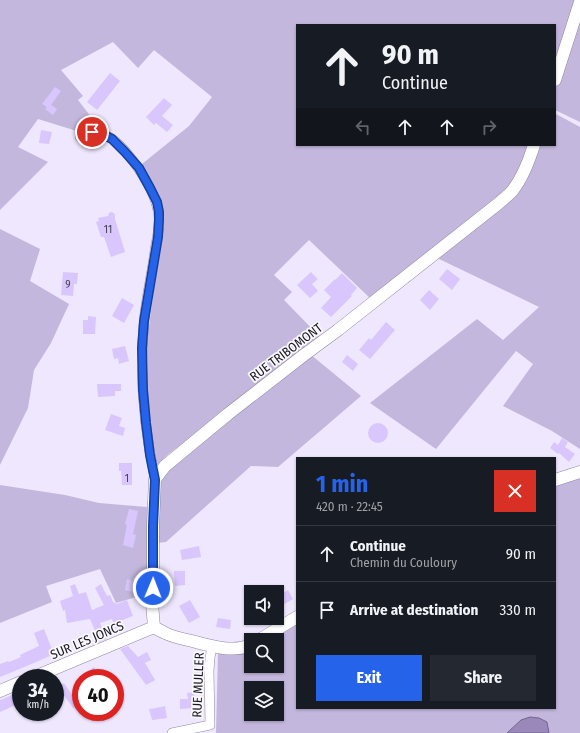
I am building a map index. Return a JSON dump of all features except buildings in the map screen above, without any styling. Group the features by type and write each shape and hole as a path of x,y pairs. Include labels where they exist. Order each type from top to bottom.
{"street":[{"path":"556,77 580,2"},
{"path":"80,137 92,132 102,134 112,139 139,168 154,195 158,207 158,231 144,321 142,348 143,390 146,423 155,480 152,603 154,627 165,633 212,646 231,649 244,647"},
{"name":"RUE TRIBOMONT","path":"155,480 165,466 228,414 338,330 499,203 512,190 522,176 530,159 534,146"},
{"path":"556,480 580,472"},
{"path":"271,633 296,618"},
{"name":"SUR LES JONCS","path":"54,669 154,627"},
{"name":"RUE MULLER","path":"172,733 210,725 209,671 212,646"},
{"path":"0,691 12,686"}],"shaded area":[{"path":"0,0 580,0 580,122 556,110 556,24 296,24 296,146 531,146 526,163 504,193 371,299 309,240 274,275 292,292 284,300 321,338 166,456 159,465 154,463 148,408 147,341 161,237 151,182 142,164 189,126 212,97 154,50 138,68 113,42 61,70 83,96 78,100 95,122 80,132 38,119 18,147 48,162 0,210"},
{"path":"556,114 580,127 580,449 552,431 503,406 533,364 516,351 436,449 370,403 477,319 503,340 539,307 435,257 509,201 538,146 556,146"},
{"path":"0,229 40,249 30,281 69,304 51,343 34,370 28,408 0,465"},
{"path":"310,354 361,396 278,467 251,466 166,542 157,543 157,492 167,468"},
{"path":"580,476 580,733 216,733 218,653 244,650 244,673 284,673 284,633 282,633 296,625 296,709 556,709 556,486"},
{"path":"0,485 65,495 99,503 147,507 148,597 133,598 116,603 100,569 46,586 52,602 0,623"},
{"path":"530,717 539,718 547,722 549,733 507,733 521,720"}],"route":[{"path":"92,132 102,134 112,139 139,168 154,195 159,212 158,237 144,321 142,348 143,390 146,423 155,480 153,588"}]}
